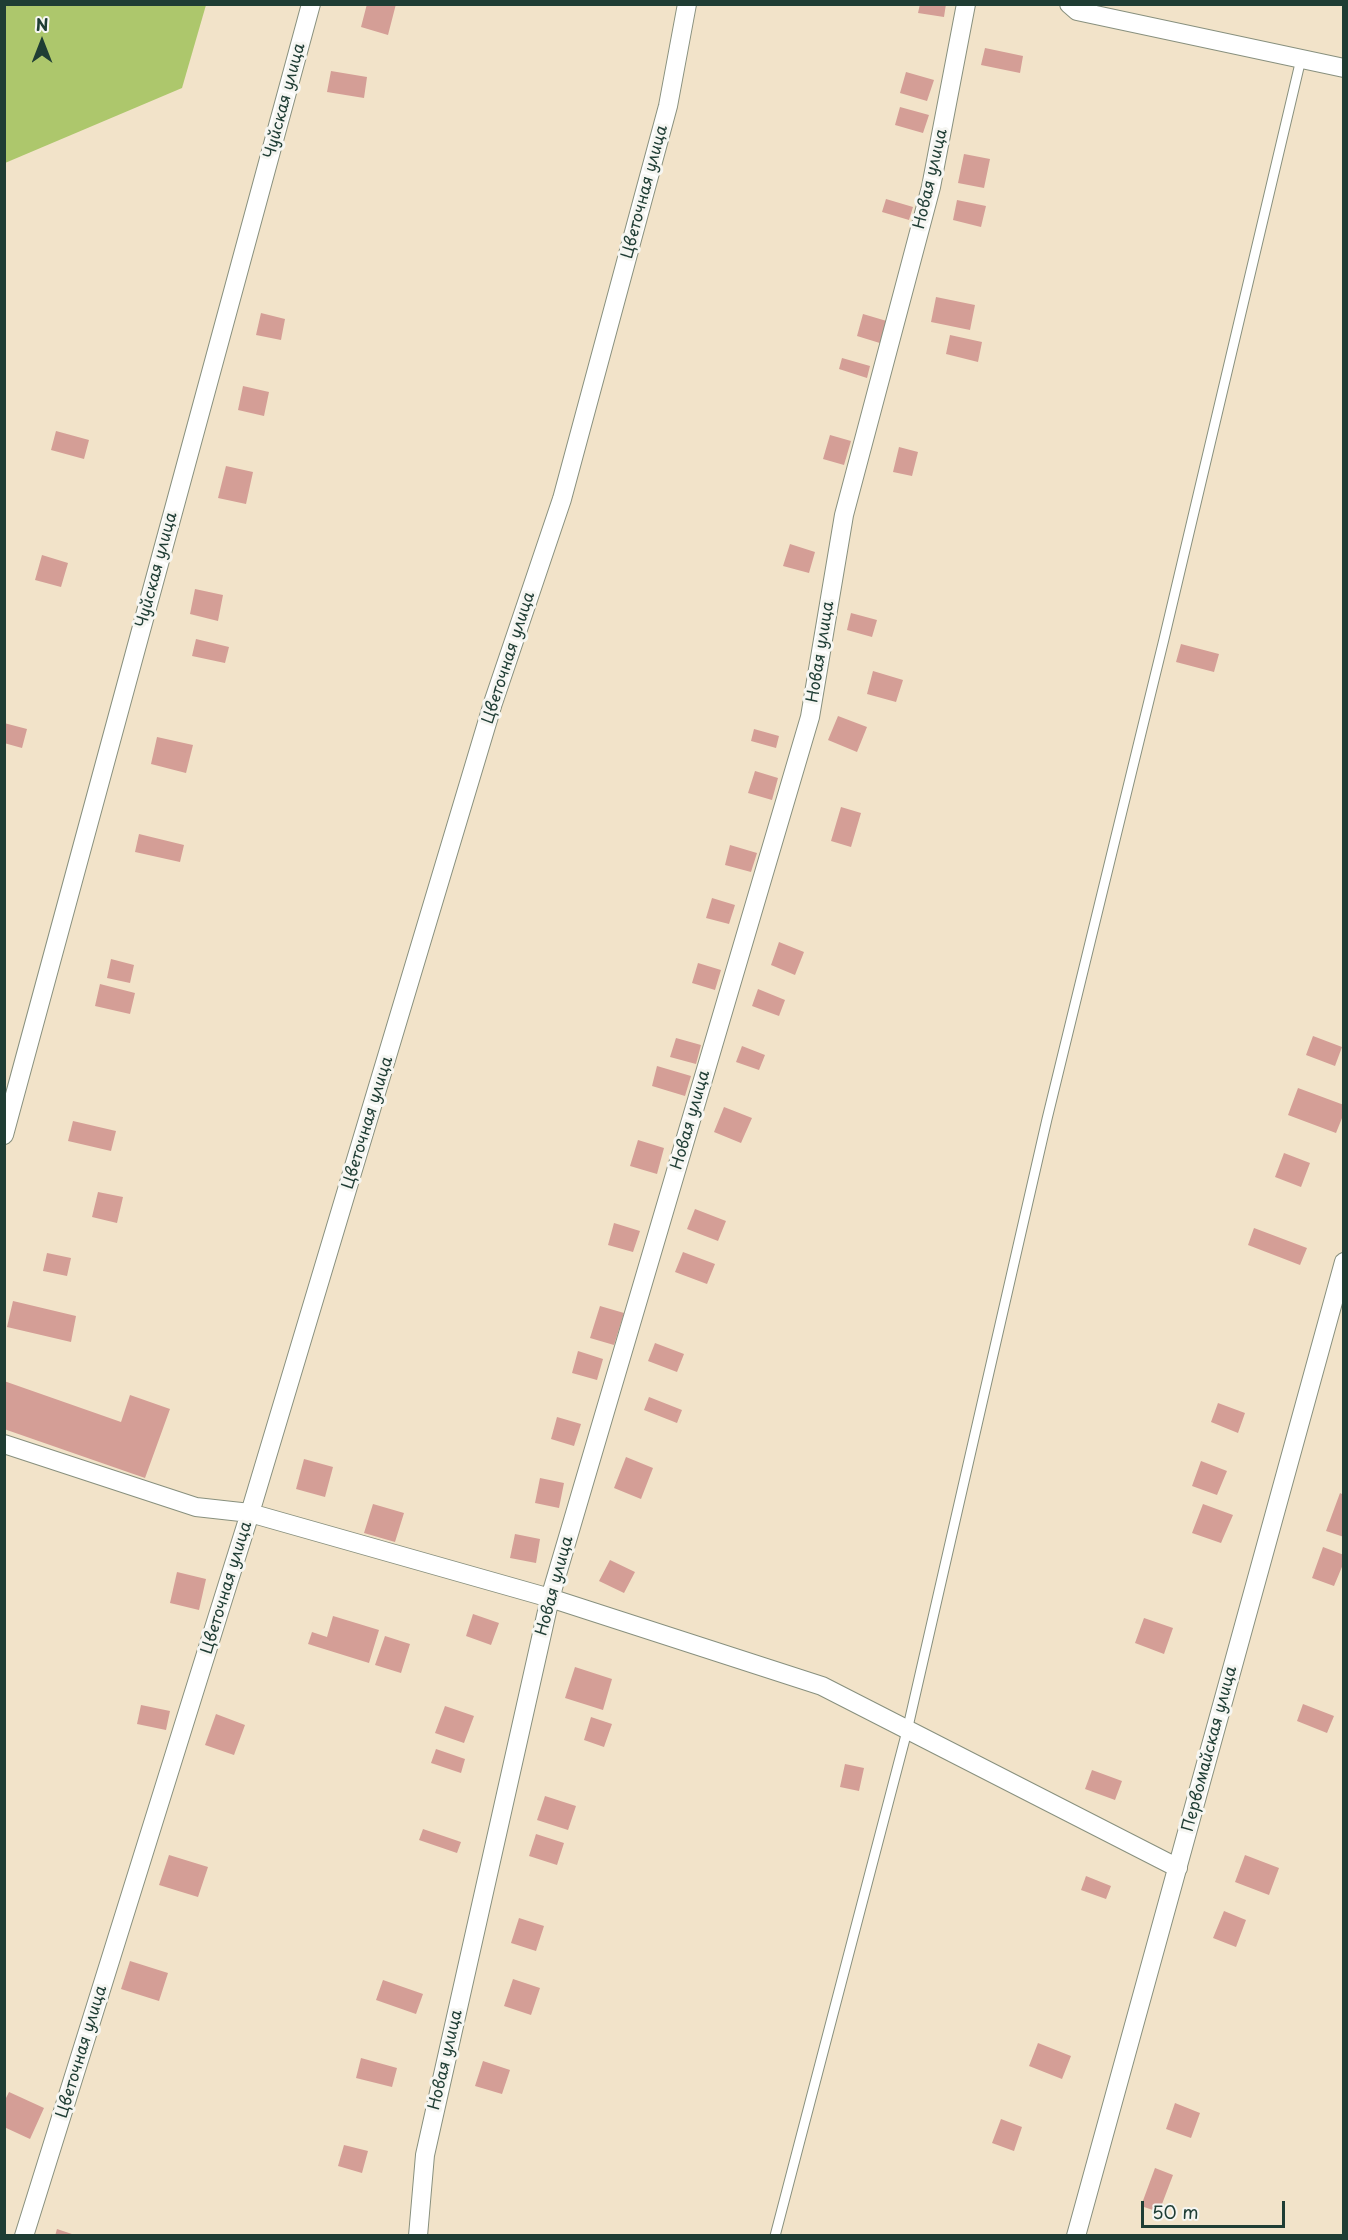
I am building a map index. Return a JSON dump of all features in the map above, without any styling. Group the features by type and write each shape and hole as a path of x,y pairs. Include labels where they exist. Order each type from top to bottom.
{"street":[{"name":"Чуйская улица","path":"4,1135 311,4"},
{"name":"Цветочная улица","path":"24,2235 250,1513 493,703 562,499 668,106 687,4"},
{"name":"Новая улица","path":"418,2235 425,2155 550,1598 810,717 844,515 931,187 966,4"},
{"path":"1069,4 1077,11 1344,68"},
{"name":"Первомайская улица","path":"1076,2235 1344,1262"},
{"path":"4,1444 196,1507 250,1513 550,1598 822,1686 1178,1868"}],"lane":[{"path":"775,2235 907,1731 1047,1119 1164,639 1301,59"}],"green space":[{"path":"5,4 206,5 182,88 5,163"}],"building":[{"path":"367,4 396,4 388,35 361,27"},
{"path":"920,4 946,4 944,17 918,13"},
{"path":"985,48 1023,56 1020,73 981,65"},
{"path":"331,71 367,77 364,98 327,92"},
{"path":"906,72 934,80 927,101 900,93"},
{"path":"900,107 929,115 923,133 895,125"},
{"path":"964,154 990,159 984,188 958,183"},
{"path":"886,199 913,207 909,220 882,212"},
{"path":"957,200 986,206 981,227 953,220"},
{"path":"936,297 975,305 970,330 931,322"},
{"path":"261,313 285,319 281,340 256,335"},
{"path":"863,314 890,322 883,344 857,336"},
{"path":"950,335 982,342 978,362 946,354"},
{"path":"842,358 870,366 867,378 839,369"},
{"path":"243,386 269,392 264,416 238,410"},
{"path":"56,431 89,440 84,459 51,450"},
{"path":"830,435 851,441 844,465 823,459"},
{"path":"899,447 918,452 912,476 893,472"},
{"path":"226,466 253,472 246,504 218,498"},
{"path":"790,544 815,552 809,573 783,566"},
{"path":"42,555 68,563 61,587 35,580"},
{"path":"195,589 223,595 218,621 190,614"},
{"path":"851,613 877,620 872,637 847,630"},
{"path":"196,639 229,647 225,663 192,656"},
{"path":"1181,644 1219,654 1214,672 1176,662"},
{"path":"873,671 903,680 896,702 867,694"},
{"path":"838,716 867,727 857,752 828,740"},
{"path":"4,723 27,729 22,748 4,743"},
{"path":"754,729 779,736 776,748 751,741"},
{"path":"157,737 193,745 186,773 151,764"},
{"path":"755,771 778,778 772,800 748,793"},
{"path":"841,807 861,813 851,847 831,841"},
{"path":"139,834 184,845 180,862 135,852"},
{"path":"730,845 757,853 751,872 725,865"},
{"path":"712,898 735,905 729,924 706,918"},
{"path":"779,942 804,952 795,975 771,965"},
{"path":"111,959 134,965 130,983 107,978"},
{"path":"698,963 721,970 715,990 692,983"},
{"path":"100,984 135,993 130,1014 95,1006"},
{"path":"758,989 785,1000 779,1016 752,1006"},
{"path":"1313,1036 1342,1047 1335,1066 1306,1055"},
{"path":"676,1038 701,1045 696,1064 670,1057"},
{"path":"742,1046 765,1055 759,1070 736,1062"},
{"path":"657,1066 691,1076 685,1096 652,1086"},
{"path":"1298,1088 1344,1105 1344,1113 1336,1133 1288,1115"},
{"path":"724,1107 752,1118 741,1143 714,1132"},
{"path":"73,1121 116,1131 111,1151 68,1141"},
{"path":"638,1140 664,1148 657,1174 630,1166"},
{"path":"1284,1153 1310,1163 1301,1187 1275,1177"},
{"path":"98,1192 123,1197 117,1223 92,1217"},
{"path":"695,1209 726,1221 718,1241 687,1229"},
{"path":"614,1223 640,1231 633,1252 608,1245"},
{"path":"1254,1228 1307,1248 1300,1265 1248,1245"},
{"path":"683,1252 715,1264 707,1284 675,1272"},
{"path":"47,1253 71,1258 67,1276 43,1271"},
{"path":"13,1301 76,1316 71,1342 7,1327"},
{"path":"600,1306 624,1313 614,1345 590,1338"},
{"path":"655,1343 684,1354 677,1372 648,1361"},
{"path":"578,1351 603,1359 597,1380 572,1373"},
{"path":"4,1381 121,1422 130,1395 170,1409 145,1478 4,1429"},
{"path":"649,1397 682,1410 677,1423 644,1410"},
{"path":"1218,1403 1245,1413 1238,1433 1211,1422"},
{"path":"557,1417 581,1424 574,1446 551,1439"},
{"path":"626,1457 653,1468 641,1499 614,1488"},
{"path":"304,1459 333,1467 325,1497 296,1489"},
{"path":"1201,1461 1227,1471 1217,1495 1192,1486"},
{"path":"540,1478 564,1483 559,1508 535,1503"},
{"path":"1340,1493 1344,1495 1344,1537 1326,1531"},
{"path":"373,1504 404,1513 395,1542 364,1533"},
{"path":"1203,1504 1233,1515 1221,1543 1192,1533"},
{"path":"515,1534 540,1539 536,1563 510,1558"},
{"path":"1323,1547 1344,1555 1344,1562 1334,1586 1312,1578"},
{"path":"610,1560 635,1572 624,1593 599,1581"},
{"path":"177,1572 206,1579 199,1610 170,1603"},
{"path":"473,1614 499,1623 491,1645 466,1636"},
{"path":"333,1616 379,1630 369,1663 308,1644 312,1632 327,1637"},
{"path":"1144,1618 1173,1628 1164,1654 1135,1643"},
{"path":"385,1636 410,1644 401,1673 375,1665"},
{"path":"575,1667 612,1679 603,1710 565,1698"},
{"path":"1303,1704 1334,1716 1327,1733 1297,1721"},
{"path":"141,1705 170,1711 166,1730 137,1724"},
{"path":"445,1706 474,1716 464,1743 435,1733"},
{"path":"216,1714 245,1725 234,1755 205,1745"},
{"path":"591,1717 612,1724 604,1747 584,1740"},
{"path":"436,1749 465,1759 461,1773 431,1763"},
{"path":"845,1764 864,1768 859,1791 840,1787"},
{"path":"1092,1770 1122,1781 1115,1800 1085,1789"},
{"path":"545,1796 576,1806 568,1830 537,1820"},
{"path":"423,1829 461,1842 457,1853 419,1840"},
{"path":"536,1834 564,1843 557,1865 529,1856"},
{"path":"169,1855 208,1867 198,1897 159,1885"},
{"path":"1245,1855 1279,1868 1269,1895 1235,1882"},
{"path":"1086,1876 1111,1886 1106,1899 1081,1890"},
{"path":"1224,1911 1246,1920 1236,1947 1213,1938"},
{"path":"519,1918 544,1926 536,1951 511,1943"},
{"path":"130,1961 168,1973 159,2001 121,1989"},
{"path":"513,1979 540,1988 531,2015 504,2006"},
{"path":"383,1980 423,1994 416,2014 376,2000"},
{"path":"1038,2043 1071,2056 1062,2079 1029,2066"},
{"path":"361,2058 397,2068 392,2087 356,2078"},
{"path":"483,2061 510,2070 502,2094 475,2086"},
{"path":"9,2092 44,2108 30,2139 4,2127 4,2102"},
{"path":"1175,2103 1200,2113 1191,2138 1166,2129"},
{"path":"1001,2119 1022,2127 1014,2151 992,2143"},
{"path":"344,2145 368,2151 362,2173 338,2166"},
{"path":"1155,2168 1173,2175 1159,2212 1141,2206"},
{"path":"57,2229 75,2235 75,2236 55,2236"}]}
